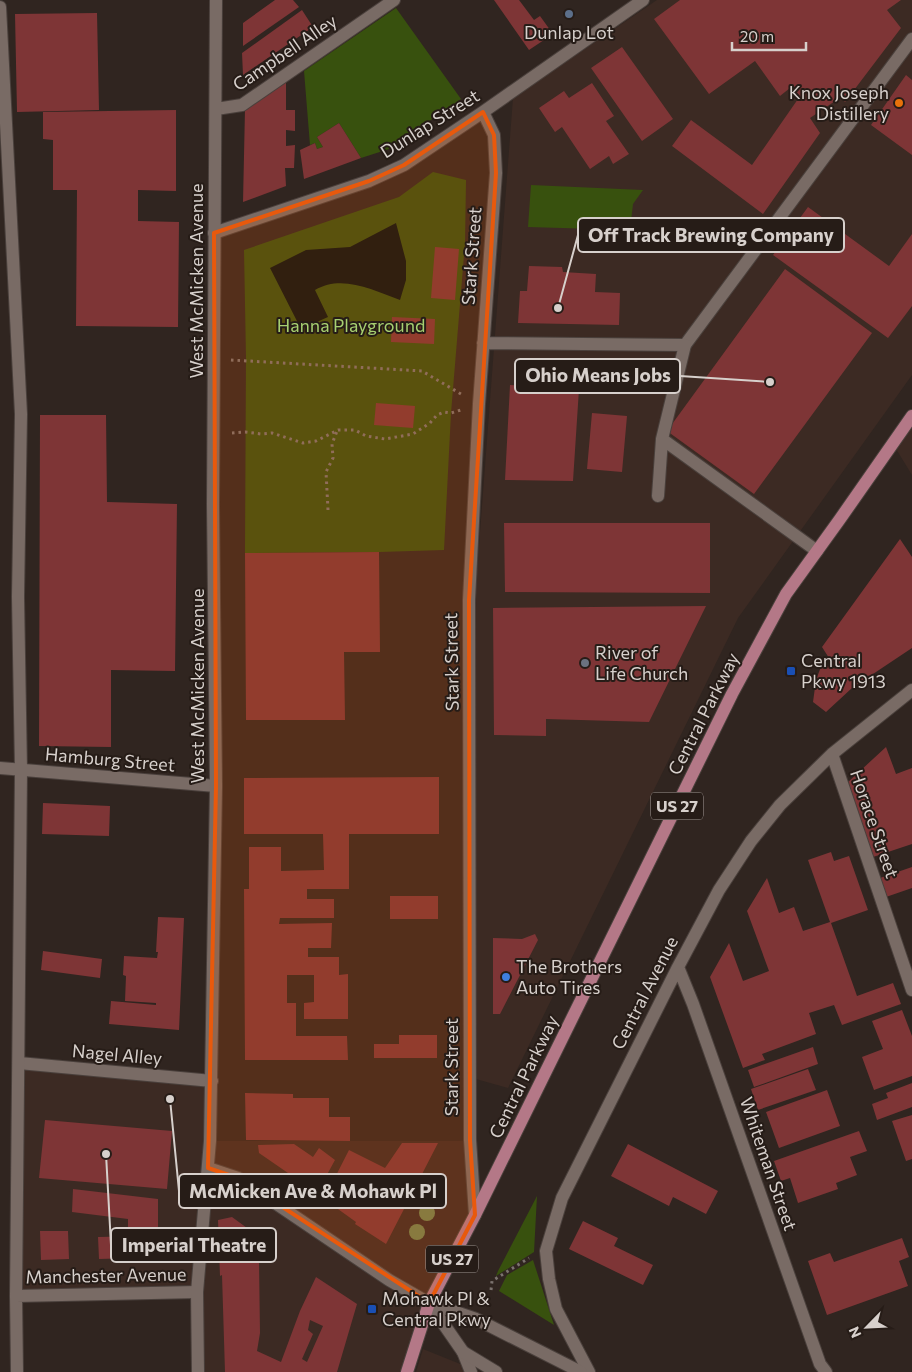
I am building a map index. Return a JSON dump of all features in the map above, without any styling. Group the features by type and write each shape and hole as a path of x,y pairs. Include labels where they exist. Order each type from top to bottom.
{"main road":[{"name":"Central Parkway","path":"407,1372 429,1303 475,1215 732,694 786,594 912,416"}],"street":[{"name":"West McMicken Avenue","path":"198,1372 197,1292 208,1168 212,1081 216,786 214,233 216,0"},
{"name":"Campbell Alley","path":"216,110 242,105 394,0"},
{"name":"Dunlap Street","path":"214,233 369,182 404,165 643,0"},
{"path":"0,7 20,414 18,597 21,770 16,1296 17,1372"},
{"path":"658,496 662,439 685,345 912,39"},
{"name":"Stark Street","path":"475,1215 470,1140 469,600 479,404 496,174 494,135 483,112"},
{"path":"483,343 685,345"},
{"path":"662,439 817,551"},
{"name":"Central Avenue","path":"589,1372 556,1309 549,1279 546,1251 562,1198 678,967 719,890 751,841 780,805 832,754 912,690"},
{"name":"Horace Street","path":"832,754 912,990"},
{"name":"Hamburg Street","path":"0,768 216,786"},
{"name":"Whiteman Street","path":"678,967 693,1004 820,1364 826,1372"},
{"name":"Nagel Alley","path":"19,1063 212,1081"},
{"path":"208,1168 238,1178 389,1280 429,1303 476,1318 581,1372"},
{"name":"Manchester Avenue","path":"16,1296 197,1292"},
{"path":"429,1303 463,1352 472,1372"},
{"path":"463,1352 496,1372"}],"path":[{"path":"215,360 422,371 479,404"},
{"path":"214,434 272,432 303,443 316,441 338,430 355,430 366,436 385,439 414,434 430,423 437,415 444,412 451,413 479,404"},
{"path":"328,510 326,472 333,458 332,444 338,430"},
{"path":"491,1290 492,1281 531,1256 546,1251"}],"highlighted area":[{"path":"483,112 494,135 496,173 469,600 470,1140 475,1215 429,1303 238,1178 208,1168 216,786 214,233 369,181 404,165"}],"shaded area":[{"path":"657,0 912,0 912,375 738,618 508,1088 476,1079 476,585 513,98"},
{"path":"396,223 406,261 406,280 400,300 358,285 336,283 325,285 315,290 328,317 301,329 270,268 306,250 350,247"},
{"path":"912,416 912,475 893,444"},
{"path":"19,1063 212,1081 210,1141 470,1140 475,1215 445,1272 407,1372 198,1372 197,1292 16,1296"},
{"path":"423,1349 480,1372 416,1372"}],"green space":[{"path":"396,8 461,99 389,149 361,158 339,123 317,137 323,147 317,149 315,143 310,145 304,71"},
{"name":"Hanna Playground","path":"433,172 466,180 465,243 451,413 444,550 245,553 246,357 244,250 399,197"},
{"path":"531,185 643,190 633,204 630,230 528,227"},
{"path":"537,1196 534,1252 496,1276 498,1271"},
{"path":"533,1260 554,1325 499,1291 507,1275"}],"building":[{"path":"275,0 293,0 299,7 243,46 243,23"},
{"path":"494,0 519,0 534,20 540,16 553,34 529,50"},
{"path":"680,0 901,0 887,10 901,28 845,102 841,97 810,118 820,133 763,214 672,146 691,120 752,165 798,99 790,88 780,96 755,61 709,94 654,19"},
{"path":"302,10 313,27 243,75 242,53"},
{"path":"97,13 99,110 17,112 15,14"},
{"path":"622,47 673,119 642,141 591,68"},
{"name":"Knox Joseph Distillery","path":"906,75 912,80 912,155 871,125"},
{"path":"286,81 286,110 295,110 295,131 286,130 286,146 295,145 294,168 285,168 286,186 243,202 245,109"},
{"path":"592,83 614,116 606,121 629,154 613,164 609,156 590,169 562,127 555,132 539,108 564,91 569,98"},
{"path":"176,110 176,191 138,190 138,221 179,222 178,327 76,326 77,190 53,190 53,140 43,139 43,112"},
{"path":"339,123 361,158 304,179 300,150 315,143 317,149 323,147 317,137"},
{"path":"808,207 889,266 912,234 912,306 888,338 773,255"},
{"path":"435,247 459,249 455,300 431,298"},
{"path":"529,266 562,267 563,272 596,274 595,292 620,293 619,325 518,323 520,291 527,291"},
{"path":"785,269 872,333 754,494 667,431"},
{"path":"392,317 435,319 434,344 391,342"},
{"path":"510,385 579,389 573,481 505,480"},
{"path":"376,403 415,406 413,428 374,425"},
{"path":"592,413 627,416 622,472 587,469"},
{"path":"40,415 106,415 107,502 177,504 175,671 111,670 111,747 39,746"},
{"path":"504,523 710,523 710,593 505,592"},
{"path":"900,539 912,557 912,648 852,688 826,712 813,702 816,680 822,664 836,669 822,647"},
{"path":"379,552 380,652 344,652 345,720 246,720 245,553"},
{"name":"River of Life Church","path":"706,606 649,722 546,719 546,736 494,735 493,608"},
{"path":"886,747 896,774 912,768 912,844 873,857 847,783"},
{"path":"439,777 439,834 349,834 349,889 307,889 307,899 334,899 334,918 280,918 279,924 332,923 331,948 308,948 308,957 339,957 339,975 348,974 348,1019 304,1019 304,1003 314,1002 314,975 287,975 287,1003 296,1003 296,1036 347,1036 348,1060 245,1060 244,889 249,889 249,847 281,847 281,871 324,870 323,834 244,834 244,778"},
{"path":"43,803 110,806 109,836 42,834"},
{"path":"831,852 834,861 849,856 868,910 831,923 857,996 893,983 901,1004 842,1025 834,1005 809,1013 816,1034 762,1054 765,1060 743,1068 710,977 729,943 743,981 769,971 747,911 767,878 779,913 794,907 803,931 830,922 808,860"},
{"path":"912,867 912,888 886,897 880,878"},
{"path":"390,896 438,896 438,919 390,919"},
{"path":"158,917 184,918 179,1030 109,1024 111,1001 156,1005 156,1003 125,1001 126,976 123,975 124,956 157,958"},
{"name":"The Brothers Auto Tires","path":"535,934 538,940 500,1014 493,1014 493,938 522,939"},
{"path":"43,951 102,959 100,978 41,970"},
{"path":"902,1010 912,1036 912,1076 874,1090 862,1057 883,1049 872,1021"},
{"path":"399,1035 437,1035 437,1058 374,1058 374,1044 399,1044"},
{"path":"813,1047 818,1064 754,1087 748,1070"},
{"path":"808,1069 816,1090 758,1110 751,1089"},
{"path":"912,1083 912,1107 877,1120 872,1104 888,1098 886,1093"},
{"path":"827,1090 840,1126 779,1148 766,1112"},
{"path":"245,1093 293,1094 293,1098 329,1098 329,1117 350,1117 350,1141 246,1140"},
{"path":"912,1115 912,1159 906,1161 892,1121"},
{"path":"45,1120 172,1131 167,1189 39,1178"},
{"path":"859,1131 867,1151 850,1157 857,1175 836,1183 838,1189 798,1203 790,1178 781,1181 774,1161"},
{"path":"402,1143 438,1143 386,1244 355,1224 356,1222 324,1199 349,1150 385,1168","holes":["382,1174 393,1180 388,1191 376,1185"]},
{"path":"294,1144 313,1157 319,1148 335,1160 317,1193 259,1153 258,1145"},
{"path":"628,1144 718,1191 706,1214 673,1197 669,1206 611,1176"},
{"path":"73,1189 158,1199 158,1228 167,1228 167,1257 99,1259 98,1237 143,1236 143,1228 128,1229 128,1219 72,1212"},
{"path":"232,1217 269,1244 265,1261 259,1260 260,1333 257,1351 281,1362 300,1311 316,1277 357,1304 337,1372 225,1372 218,1220","holes":["310,1320 323,1326 307,1362 302,1359 313,1334 308,1330"]},
{"path":"583,1221 618,1238 614,1246 653,1265 643,1285 569,1249"},
{"path":"40,1231 68,1231 69,1259 41,1260"},
{"path":"902,1238 909,1257 899,1261 908,1286 827,1315 808,1261 830,1253 834,1262"}],"place":[{"name":"Dunlap Lot","path":"569,14"},
{"name":"Knox Joseph Distillery","path":"899,103"},
{"name":"Off Track Brewing Company","path":"558,308"},
{"name":"Ohio Means Jobs","path":"770,382"},
{"name":"River of Life Church","path":"585,663"},
{"name":"Central Pkwy 1913","path":"791,671"},
{"name":"The Brothers Auto Tires","path":"506,977"},
{"name":"McMicken Ave & Mohawk Pl","path":"170,1099"},
{"name":"Imperial Theatre","path":"106,1154"},
{"name":"Mohawk Pl & Central Pkwy","path":"372,1309"}]}
